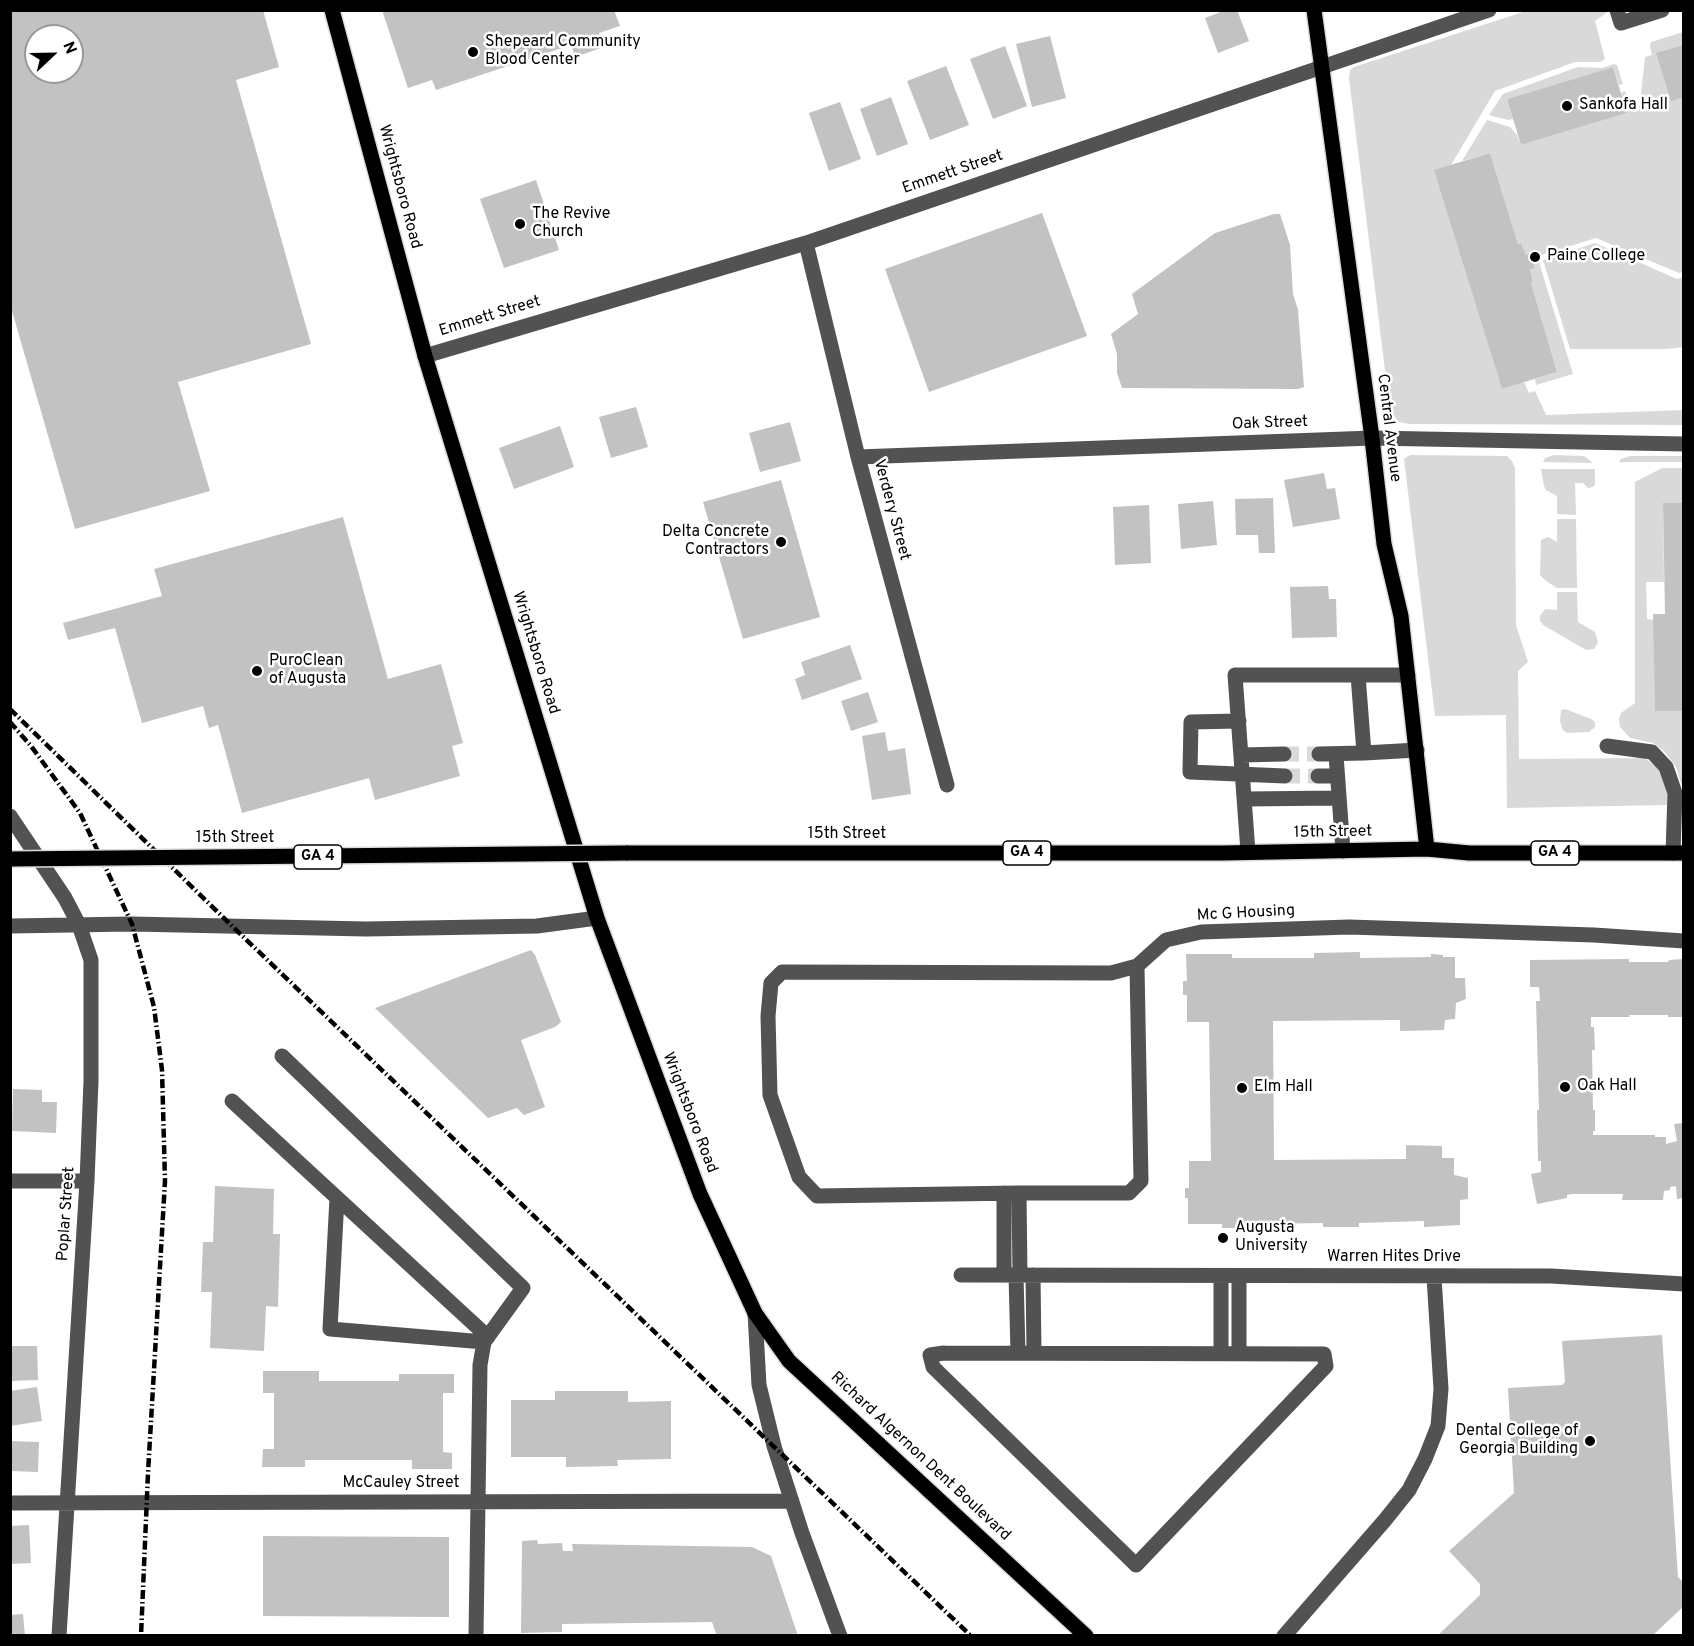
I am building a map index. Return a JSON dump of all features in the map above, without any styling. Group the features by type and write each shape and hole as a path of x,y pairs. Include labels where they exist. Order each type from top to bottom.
{"main road":[{"name":"Wrightsboro Road","path":"332,10 425,356 597,918 700,1194 746,1292"},
{"name":"Central Avenue","path":"1314,10 1372,438 1384,544 1401,616 1427,849"},
{"name":"15th Street","path":"10,859 1427,849 1469,853 1678,853"},
{"name":"Richard Algernon Dent Boulevard","path":"746,1292 755,1313 789,1361 1086,1635"}],"street":[{"name":"Emmett Street","path":"425,356 806,243 1489,10"},
{"path":"1617,10 1621,24 1662,10"},
{"name":"Verdery Street","path":"806,243 858,457 947,785"},
{"name":"Oak Street","path":"858,457 1372,438 1683,444"},
{"path":"1248,852 1235,675 1408,675"},
{"path":"1358,675 1364,753"},
{"path":"1239,721 1191,722 1190,772 1285,776"},
{"path":"1607,746 1652,752 1666,767 1675,793 1678,853"},
{"path":"1319,754 1417,750"},
{"path":"1241,755 1284,754"},
{"path":"1336,755 1343,851"},
{"path":"1318,776 1337,776"},
{"path":"1245,799 1338,798"},
{"name":"Poplar Street","path":"10,816 65,898 79,925 91,960 91,1081 87,1181 59,1635"},
{"path":"10,926 132,924 366,929 537,926 597,918"},
{"name":"Mc G Housing","path":"1137,966 1166,940 1201,932 1349,927 1594,935 1683,941"},
{"path":"1137,966 1141,1181 1129,1193 1012,1193 817,1196 799,1177 770,1095 768,1016 771,983 782,972 1111,973 1137,966"},
{"path":"282,1056 523,1288 486,1340 480,1365 476,1635"},
{"path":"232,1101 486,1340"},
{"path":"10,1181 87,1181"},
{"path":"1012,1193 1019,1275 1018,1353"},
{"path":"337,1198 330,1329 486,1340"},
{"name":"Warren Hites Drive","path":"961,1275 1551,1276 1683,1284"},
{"path":"1019,1275 1035,1353"},
{"path":"1221,1276 1221,1353"},
{"path":"1239,1276 1239,1353"},
{"path":"1284,1635 1385,1520 1408,1490 1425,1459 1438,1426 1441,1389 1434,1276"},
{"path":"755,1313 759,1385 774,1446 802,1533 840,1635"},
{"path":"1035,1353 1324,1354 1326,1366 1137,1565 933,1367 930,1355 1035,1353"},
{"name":"McCauley Street","path":"10,1503 792,1500"}],"shaded area":[{"path":"1526,11 1609,11 1595,21 1605,59 1600,62 1575,62 1495,91 1451,165 1435,170 1502,389 1524,382 1529,393 1535,391 1546,415 1683,410 1683,425 1409,424 1399,422 1390,411 1349,78 1350,70"},
{"path":"1683,32 1683,272 1679,273 1596,238 1532,258 1530,254 1526,255 1521,243 1518,244 1490,153 1462,161 1487,120 1510,127 1517,135 1521,145 1627,113 1621,93 1625,91 1633,112 1639,111 1645,57 1652,55 1651,42"},
{"path":"1617,65 1623,84 1619,85 1613,67 1507,99 1513,119 1508,120 1489,115 1503,94 1578,67 1602,68"},
{"path":"1595,243 1677,279 1683,277 1683,347 1570,349 1543,260"},
{"path":"1539,262 1573,374 1536,385 1535,379 1557,372 1531,283 1533,282 1530,270 1535,268 1534,264"},
{"path":"1410,455 1507,456 1515,468 1516,625 1528,662 1518,671 1519,759 1645,758 1660,770 1668,788 1667,805 1507,808 1506,715 1435,716 1404,459"},
{"path":"1554,455 1584,456 1593,463 1543,462 1545,458"},
{"path":"1630,456 1683,456 1683,462 1619,462"},
{"path":"1662,468 1683,468 1683,503 1663,503 1664,582 1646,582 1647,619 1654,620 1655,711 1683,711 1683,790 1676,767 1664,751 1653,743 1630,738 1620,727 1619,719 1621,713 1635,703 1635,482"},
{"path":"1541,469 1595,469 1593,487 1588,488 1583,483 1575,483 1576,515 1557,514 1557,496 1546,490"},
{"path":"1557,519 1576,519 1577,588 1557,588 1540,575 1541,540 1548,537 1557,542"},
{"path":"1557,592 1577,592 1578,622 1595,632 1598,642 1594,649 1586,650 1540,621 1540,616 1545,609 1557,610"},
{"path":"1565,709 1591,719 1595,722 1595,727 1589,732 1567,733 1563,730 1560,721 1561,710"}],"building":[{"path":"10,10 263,10 279,67 236,80 311,344 178,382 210,491 75,529 10,304"},
{"name":"Shepeard Community Blood Center","path":"382,10 614,10 620,26 599,33 604,47 575,57 571,45 436,90 432,80 408,88"},
{"path":"1226,10 1237,10 1249,41 1218,53 1205,18"},
{"path":"1050,36 1066,98 1032,107 1016,44"},
{"path":"1684,45 1684,97 1671,101 1656,53"},
{"path":"1005,46 1027,106 993,119 970,59"},
{"path":"946,66 969,125 930,140 907,81"},
{"name":"Sankofa Hall","path":"1613,67 1627,113 1521,145 1507,99"},
{"path":"891,97 908,144 877,156 860,109"},
{"path":"840,102 861,159 829,171 809,113"},
{"path":"1490,153 1518,244 1521,243 1526,255 1530,254 1533,261 1535,268 1530,270 1533,282 1531,283 1557,372 1502,389 1434,170"},
{"name":"The Revive Church","path":"536,180 559,250 504,268 480,199"},
{"path":"1042,213 1087,336 929,392 885,269"},
{"path":"1280,214 1290,245 1293,294 1298,310 1304,387 1298,389 1122,388 1117,373 1117,354 1111,334 1138,314 1132,294 1215,233"},
{"path":"636,407 648,447 611,458 599,417"},
{"path":"790,422 801,461 760,472 749,433"},
{"path":"560,426 574,467 514,489 499,448"},
{"path":"1324,473 1327,489 1335,488 1340,519 1293,527 1284,480"},
{"path":"781,480 820,617 743,639 703,502"},
{"path":"1273,498 1275,553 1259,553 1258,535 1236,535 1235,499"},
{"path":"1213,501 1217,545 1181,549 1178,504"},
{"path":"1663,503 1684,503 1684,711 1655,711 1653,614 1665,614"},
{"path":"1149,505 1151,563 1115,565 1113,507"},
{"name":"PuroClean of Augusta","path":"343,517 388,679 441,664 463,743 452,746 460,776 375,800 369,778 242,813 218,725 209,728 203,706 142,723 115,628 68,640 63,623 162,596 154,569"},
{"path":"1328,586 1329,599 1336,599 1337,637 1292,638 1290,587"},
{"path":"850,645 862,679 802,700 795,679 805,675 801,662"},
{"path":"868,692 878,722 851,731 841,701"},
{"path":"885,732 888,751 905,748 911,794 872,800 862,736"},
{"path":"531,950 561,1022 555,1027 521,1040 545,1107 524,1115 517,1108 488,1118 375,1008"},
{"name":"Elm Hall","path":"1360,952 1360,958 1431,957 1431,954 1455,957 1455,978 1465,978 1466,999 1456,1003 1455,1019 1445,1020 1444,1030 1400,1031 1400,1020 1273,1021 1274,1160 1406,1159 1406,1145 1442,1146 1442,1158 1454,1158 1454,1175 1468,1178 1468,1199 1460,1200 1460,1225 1424,1227 1424,1221 1359,1223 1359,1227 1323,1227 1323,1223 1259,1224 1259,1228 1222,1228 1222,1224 1188,1224 1188,1198 1185,1198 1185,1188 1189,1188 1189,1161 1211,1161 1209,1022 1187,1022 1187,995 1183,995 1183,981 1187,981 1186,954 1232,954 1232,958 1314,958 1314,953"},
{"name":"Oak Hall","path":"1629,959 1629,962 1668,962 1684,959 1684,1017 1629,1015 1630,1017 1591,1017 1595,1050 1592,1050 1593,1110 1595,1110 1593,1135 1655,1135 1655,1137 1666,1137 1666,1144 1677,1141 1674,1124 1684,1123 1684,1198 1677,1199 1676,1186 1664,1191 1663,1200 1622,1200 1623,1194 1572,1194 1567,1195 1567,1198 1537,1204 1531,1174 1541,1172 1541,1161 1538,1161 1536,1001 1540,1001 1539,987 1530,987 1530,960"},
{"path":"13,1089 42,1090 42,1102 57,1102 56,1133 12,1131"},
{"path":"215,1186 274,1189 273,1234 280,1234 278,1307 266,1306 264,1351 210,1348 212,1292 201,1292 203,1242 213,1242"},
{"name":"Dental College of Georgia Building","path":"1662,1335 1678,1577 1684,1583 1684,1606 1652,1636 1437,1636 1480,1595 1480,1584 1449,1551 1514,1493 1508,1388 1562,1385 1565,1382 1562,1341"},
{"path":"10,1346 37,1346 38,1380 10,1381"},
{"path":"263,1371 319,1371 319,1381 399,1381 399,1374 454,1374 454,1393 443,1393 443,1452 452,1453 452,1469 412,1469 412,1460 305,1460 305,1467 262,1467 263,1449 274,1449 274,1393 263,1393"},
{"path":"37,1387 42,1421 10,1426 10,1391"},
{"path":"555,1391 628,1391 628,1402 671,1401 671,1459 617,1460 618,1466 566,1467 566,1457 511,1457 511,1400 555,1400"},
{"path":"10,1441 39,1442 38,1472 10,1471"},
{"path":"29,1525 31,1563 10,1564 10,1526"},
{"path":"263,1536 449,1537 449,1617 263,1616"},
{"path":"537,1540 538,1544 562,1543 563,1551 573,1551 572,1544 752,1547 771,1556 798,1636 717,1636 712,1622 562,1624 562,1632 521,1633 522,1541"},
{"path":"23,1614 25,1636 10,1636 10,1615"}],"tunnel":[{"path":"1284,754 1319,754"},
{"path":"1285,776 1318,776"}],"railway":[{"path":"10,709 232,926 971,1636"},
{"path":"10,722 31,746 80,813 132,924 154,1007 162,1070 165,1181 141,1636"}],"place":[{"name":"Shepeard Community Blood Center","path":"473,52"},
{"name":"Sankofa Hall","path":"1567,106"},
{"name":"The Revive Church","path":"520,224"},
{"name":"Paine College","path":"1535,257"},
{"name":"Delta Concrete Contractors","path":"781,542"},
{"name":"PuroClean of Augusta","path":"257,671"},
{"name":"Oak Hall","path":"1565,1087"},
{"name":"Elm Hall","path":"1242,1088"},
{"name":"Augusta University","path":"1223,1238"},
{"name":"Dental College of Georgia Building","path":"1590,1441"}]}
